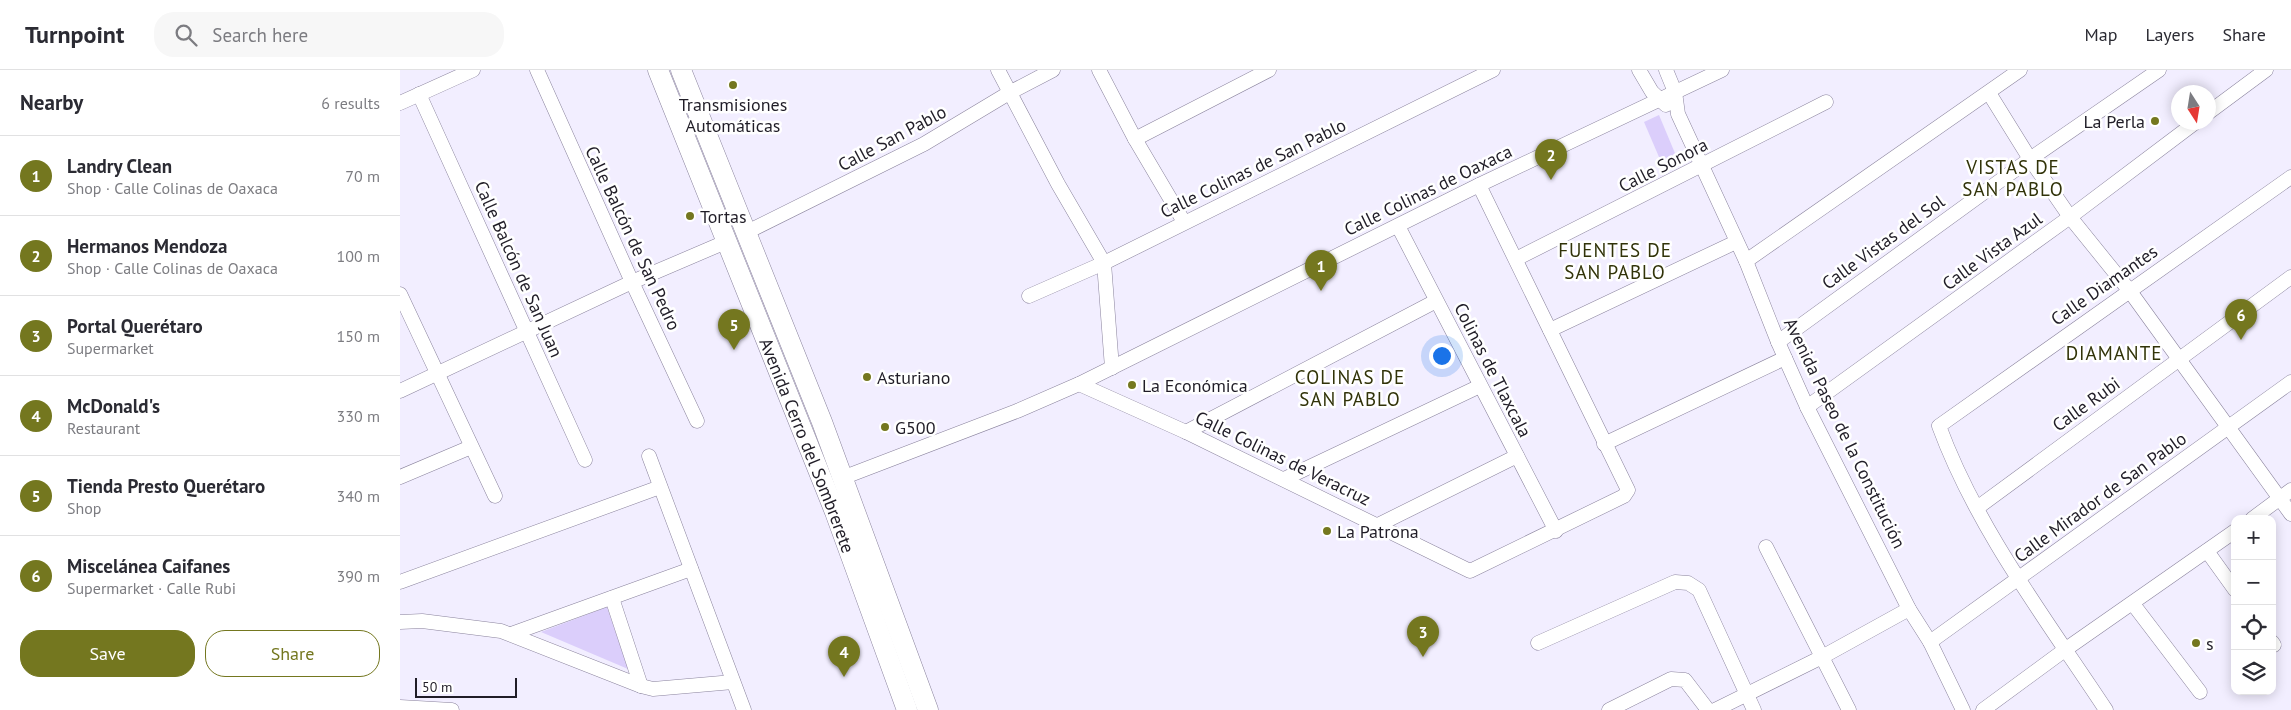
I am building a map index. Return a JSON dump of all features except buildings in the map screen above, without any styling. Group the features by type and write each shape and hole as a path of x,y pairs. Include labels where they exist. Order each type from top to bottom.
{"main road":[{"name":"Avenida Cerro del Sombrerete","path":"658,70 737,237 842,478 928,710"},
{"name":"Avenida Cerro del Sombrerete","path":"681,70 737,237 834,512 907,710"}],"street":[{"path":"400,103 472,70"},
{"name":"Calle Balcón de San Pedro","path":"536,70 632,282 698,420"},
{"path":"998,70 1058,184 1104,263 1112,368"},
{"name":"Calle San Pablo","path":"400,391 527,333 632,282 737,237 924,144 1009,93 1053,70"},
{"path":"1099,70 1135,139 1184,222"},
{"path":"1135,139 1269,70"},
{"name":"Calle Colinas de San Pablo","path":"1028,296 1104,263 1493,70"},
{"name":"Avenida Paseo de la Constitución","path":"1639,70 1652,92 1678,114"},
{"name":"Avenida Paseo de la Constitución","path":"1666,70 1675,92 1678,114 1746,262 1778,342 1807,407 1909,609 1930,642 1962,710"},
{"name":"Calle Colinas de Oaxaca","path":"842,478 1017,411 1079,384 1479,185 1722,70"},
{"path":"1746,262 2020,70"},
{"name":"Calle Vistas del Sol","path":"1778,342 2030,159 2159,70"},
{"path":"2216,107 2266,70"},
{"path":"1989,93 2070,218 2129,290 2178,360 2229,426 2286,494 2291,514"},
{"name":"Calle Balcón de San Juan","path":"419,94 585,460"},
{"name":"Calle Sonora","path":"1516,259 1701,167 1826,102"},
{"name":"Calle Vista Azul","path":"1807,407 2070,218 2186,130"},
{"name":"Calle Diamantes","path":"1977,508 1939,426 2291,176"},
{"path":"1479,185 1604,444 1785,358"},
{"name":"Colinas de Tlaxcala","path":"1398,226 1556,531"},
{"path":"1550,330 1736,242"},
{"name":"Calle Rubi","path":"1977,508 2291,277"},
{"path":"400,294 495,496"},
{"path":"1186,432 1436,301"},
{"name":"Calle Mirador de San Pablo","path":"1930,642 2019,580 2291,382"},
{"name":"Calle Colinas de Veracruz","path":"1079,384 1186,432 1470,571 1556,531 1624,496 1628,490 1604,444"},
{"path":"1284,480 1480,386"},
{"path":"400,477 471,447"},
{"path":"649,456 744,710"},
{"path":"1378,525 1517,456"},
{"path":"400,582 660,487"},
{"path":"2257,515 2286,494"},
{"path":"1977,508 2019,580 2106,710"},
{"path":"1983,710 2066,649 2231,534"},
{"path":"1766,547 1849,710"},
{"path":"2207,551 2231,584"},
{"path":"511,634 691,569"},
{"path":"1538,643 1675,582 1688,583 1699,590 1754,710"},
{"path":"612,598 641,686"},
{"path":"2133,604 2200,692"},
{"path":"1715,710 1747,696 1822,657 1909,609"},
{"path":"400,622 422,620 511,634 641,686 653,689 733,682"},
{"path":"1610,710 1671,679 1685,680 1708,710"},
{"path":"400,707 452,710"}],"shaded area":[{"path":"1659,115 1677,158 1662,164 1644,122"},
{"path":"607,607 628,669 541,632"}],"place":[{"name":"Transmisiones Automáticas","path":"733,85"},
{"name":"La Perla","path":"2155,121"},
{"name":"Hermanos Mendoza","path":"1551,180"},
{"name":"Tortas","path":"690,216"},
{"name":"Landry Clean","path":"1321,291"},
{"name":"Miscelánea Caifanes","path":"2241,340"},
{"name":"Tienda Presto Querétaro","path":"734,350"},
{"name":"Asturiano","path":"867,377"},
{"name":"La Económica","path":"1132,385"},
{"name":"G500","path":"885,427"},
{"name":"La Patrona","path":"1327,531"},
{"name":"s","path":"2196,643"},
{"name":"Portal Querétaro","path":"1423,657"},
{"name":"McDonald's","path":"844,677"}],"district":[{"name":"VISTAS DE SAN PABLO","path":"2013,178"},
{"name":"FUENTES DE SAN PABLO","path":"1615,261"},
{"name":"DIAMANTE","path":"2114,353"},
{"name":"COLINAS DE SAN PABLO","path":"1350,388"}]}
